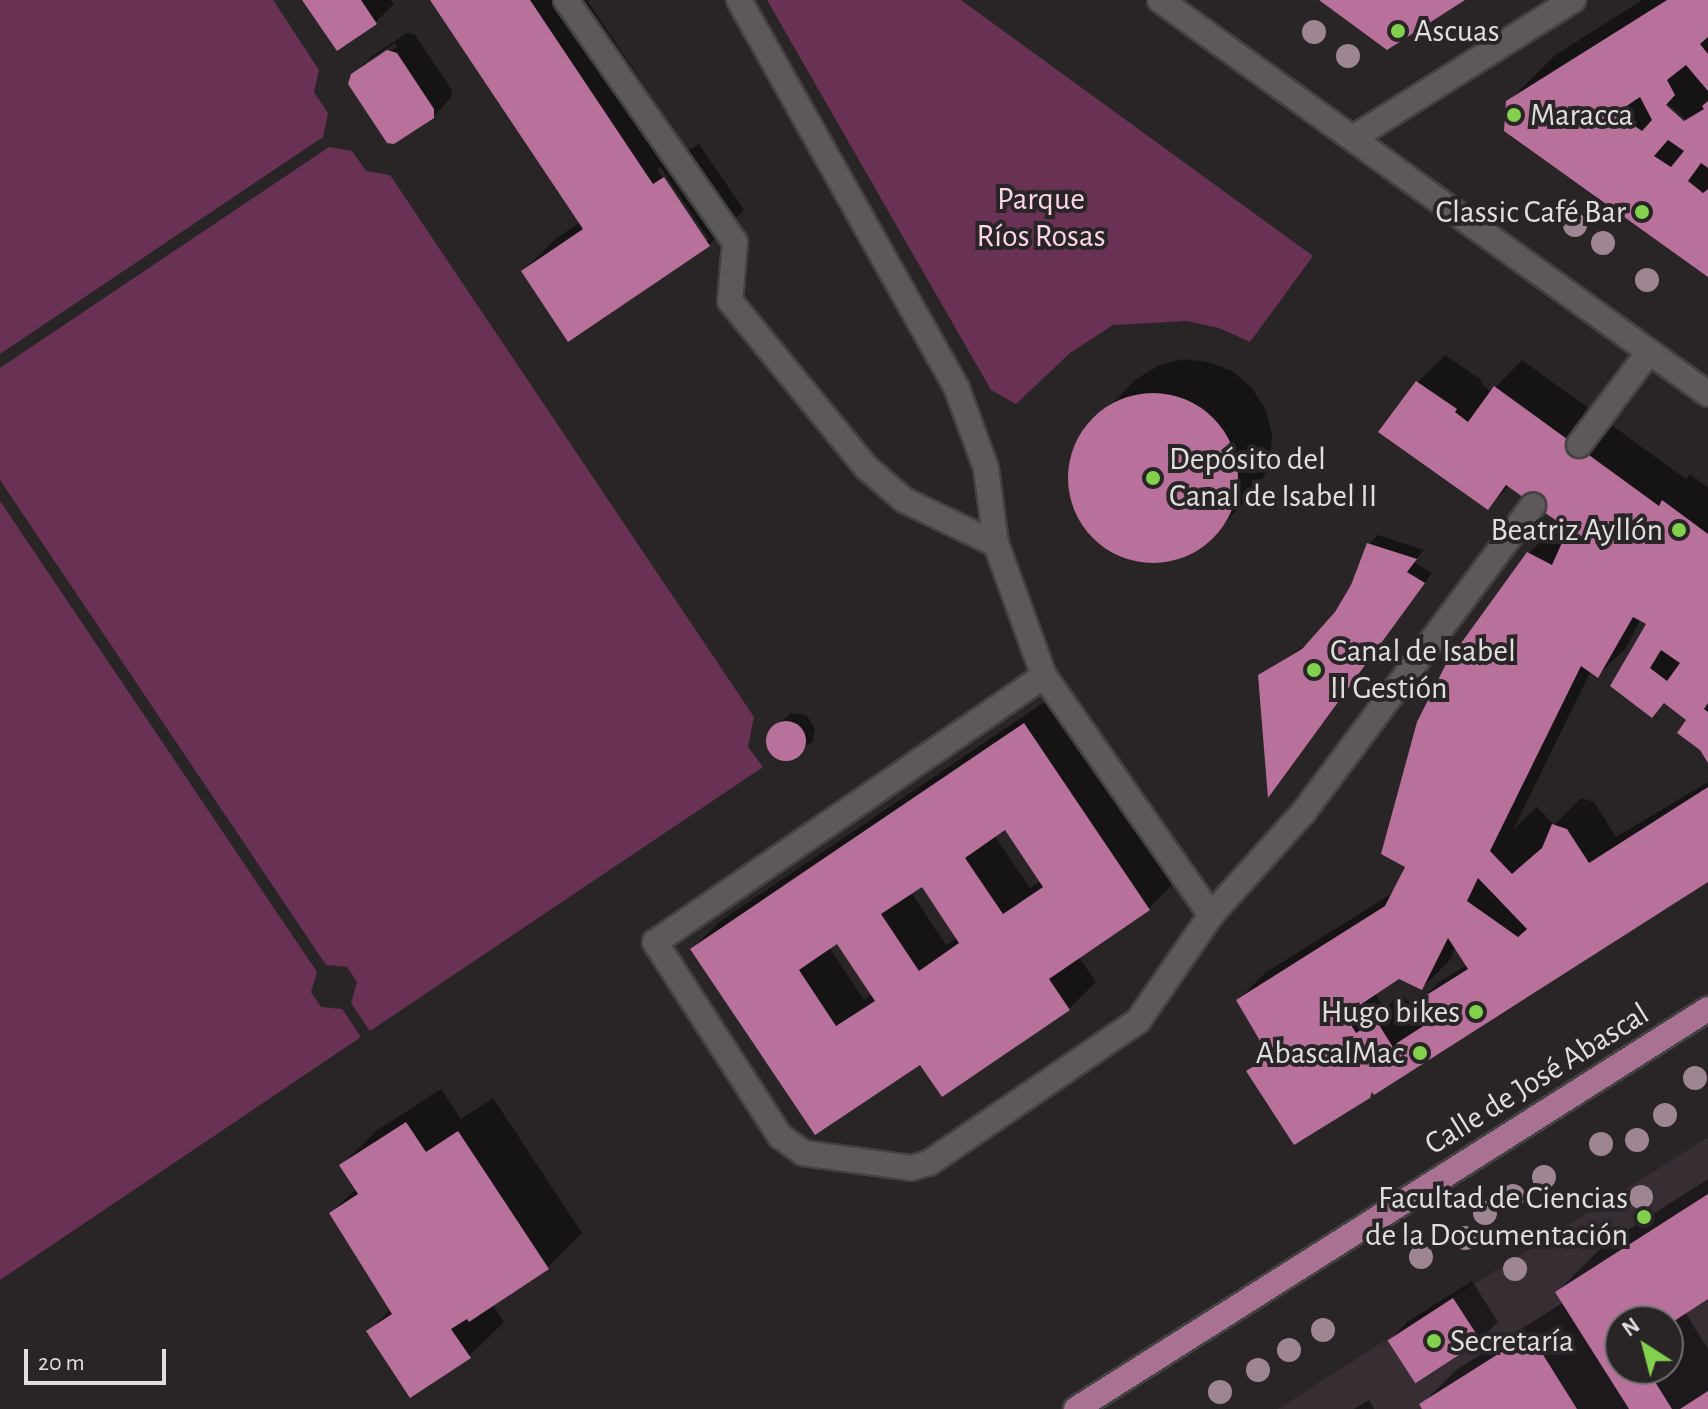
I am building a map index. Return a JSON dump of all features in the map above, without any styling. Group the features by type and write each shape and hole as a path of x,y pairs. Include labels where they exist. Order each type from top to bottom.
{"main road":[{"path":"566,0 735,242 730,301 866,467 904,500 996,544"},
{"path":"739,0 957,389 986,468 996,544 1044,676 1211,915"},
{"path":"1160,0 1708,394"},
{"path":"1353,138 1573,0"},
{"path":"1579,445 1649,352"},
{"path":"1044,676 655,942 780,1136 803,1153 911,1168 929,1163 1138,1021 1211,915 1303,813 1533,505"},
{"name":"Calle de José Abascal","path":"1076,1409 1708,1009"}],"shaded area":[{"name":"Facultad de Ciencias de la Documentación","path":"1708,1137 1708,1409 1278,1409 1381,1343"}],"green space":[{"path":"0,0 273,0 319,70 314,92 328,113 323,137 0,354"},
{"name":"Parque Ríos Rosas","path":"767,0 961,0 1313,256 1250,342 1219,328 1187,321 1113,325 1070,353 1016,404 991,390"},
{"path":"329,147 352,151 366,171 390,175 754,717 748,747 763,767 370,1031 351,1003 357,982 347,967 326,965 0,480 0,368"},
{"path":"0,501 317,972 311,992 321,1007 342,1009 361,1037 0,1280"}],"building":[{"path":"302,0 361,0 377,24 337,51"},
{"path":"430,0 530,0 653,184 664,177 710,246 568,342 521,271 583,229"},
{"path":"1319,0 1465,0 1387,50"},
{"path":"1667,0 1708,0 1708,37 1700,44 1708,54 1708,91 1686,65 1667,80 1675,95 1666,105 1684,121 1704,109 1702,106 1708,101 1708,168 1701,163 1688,181 1703,193 1708,189 1708,277 1504,131 1506,101","holes":["1640,97 1652,120 1642,131 1616,113","1668,140 1684,151 1671,167 1654,156"]},
{"path":"387,50 397,53 434,109 434,118 394,144 387,143 348,84 351,74"},
{"path":"1416,381 1457,409 1455,412 1468,422 1494,386 1659,506 1662,500 1708,534 1708,703 1704,709 1708,712 1708,763 1700,750 1677,733 1686,720 1664,703 1652,718 1610,686 1646,624 1633,617 1598,678 1581,666 1490,851 1512,874 1542,848 1552,824 1567,829 1589,863 1708,787 1708,882 1374,1095 1372,1092 1370,1098 1294,1145 1246,1071 1269,1056 1236,1000 1385,906 1405,867 1381,854 1417,722 1446,664 1527,552 1552,565 1568,529 1506,485 1488,510 1378,432","holes":["1661,650 1680,663 1667,681 1650,668","1478,878 1527,929 1518,937 1467,901","1448,938 1468,969 1417,1001 1431,1021 1397,1043 1394,1049 1376,1020 1356,1033 1345,1015 1399,979 1422,990"]},
{"name":"Depósito del Canal de Isabel II","path":"1153,393 1185,400 1213,418 1231,446 1238,478 1231,510 1213,538 1185,556 1153,563 1121,556 1093,538 1075,510 1068,478 1075,446 1093,418 1121,400"},
{"name":"Canal de Isabel II Gestión","path":"1367,543 1417,559 1407,572 1425,583 1268,798 1258,675 1302,649 1335,612 1351,585"},
{"path":"786,721 800,727 806,741 800,755 786,761 772,755 766,741 772,727"},
{"path":"1024,723 1150,910 1049,979 1070,1010 942,1097 920,1065 815,1135 690,949","holes":["1005,830 1043,887 1003,914 965,858","922,887 959,943 919,971 881,914","837,944 875,1001 836,1026 799,970"]},
{"path":"406,1122 426,1152 458,1131 549,1269 469,1322 467,1319 451,1329 471,1358 410,1398 366,1331 392,1314 329,1213 358,1194 339,1165"},
{"path":"1708,1194 1708,1299 1684,1315 1684,1305 1604,1305 1604,1369 1555,1292"},
{"name":"Secretaría","path":"1453,1298 1481,1341 1415,1383 1388,1340"},
{"path":"1530,1334 1577,1409 1422,1409 1419,1404"},
{"path":"1614,1385 1657,1385 1672,1409 1629,1409"},
{"path":"1708,1391 1708,1409 1680,1409"}],"place":[{"name":"Ascuas","path":"1398,31"},
{"name":"Maracca","path":"1514,115"},
{"name":"Classic Café Bar","path":"1642,212"},
{"name":"Depósito del Canal de Isabel II","path":"1153,478"},
{"name":"Beatriz Ayllón","path":"1679,530"},
{"name":"Canal de Isabel II Gestión","path":"1314,670"},
{"name":"Hugo bikes","path":"1476,1012"},
{"name":"AbascalMac","path":"1420,1053"},
{"name":"Facultad de Ciencias de la Documentación","path":"1644,1217"},
{"name":"Secretaría","path":"1434,1341"}]}
